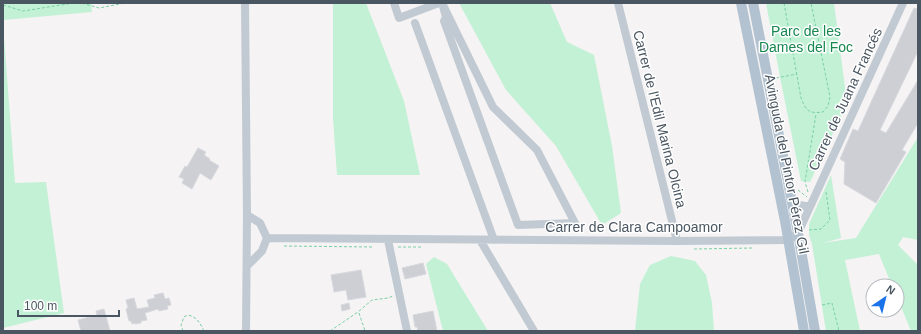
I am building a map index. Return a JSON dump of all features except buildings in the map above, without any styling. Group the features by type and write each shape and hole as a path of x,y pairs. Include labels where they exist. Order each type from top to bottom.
{"main road":[{"name":"Avinguda del Pintor Pérez Gil","path":"741,3 785,221 804,331"},
{"name":"Avinguda del Pintor Pérez Gil","path":"753,3 792,203 801,231 815,331"}],"street":[{"path":"245,3 247,215 246,331"},
{"path":"394,3 400,18 441,3"},
{"path":"441,3 493,107 537,150 575,224 518,225 444,21 446,17 441,3"},
{"name":"Carrer de l'Edil Marina Olcina","path":"618,3 677,241"},
{"name":"Carrer de Juana Francés","path":"801,231 810,206 903,3"},
{"path":"415,23 494,240"},
{"path":"792,203 810,206"},
{"path":"247,215 260,223 267,238 262,251 247,266"},
{"path":"788,240 801,231"},
{"name":"Carrer de Clara Campoamor","path":"267,238 388,240 788,240"},
{"path":"388,240 398,294 407,331"},
{"path":"480,240 534,331"}],"path":[{"path":"3,5 23,11 74,3"},
{"path":"82,3 99,8 125,3"},
{"path":"784,3 801,98 806,108 811,112 816,113 823,112 828,106 830,97 811,3"},
{"path":"808,192 805,182 816,113"},
{"path":"801,231 821,229 830,220 825,188"},
{"path":"330,331 358,312 372,300 388,298 398,294"},
{"path":"822,305 832,303 839,331"},
{"path":"358,312 365,331"},
{"path":"183,331 181,325 184,317 188,315 195,317 201,324 204,331"}],"green space":[{"path":"3,3 91,3 92,12 3,20"},
{"path":"333,3 366,3 404,101 420,175 337,175 333,118"},
{"path":"459,3 550,3 567,42 594,55 612,146 621,213 602,225 556,146 506,90"},
{"name":"Parc de les Dames del Foc","path":"766,3 834,3 847,103 810,182 801,181"},
{"path":"3,23 15,183 46,182 64,313 3,328"},
{"path":"918,137 918,240 903,237 898,245 918,265 918,331 911,331 905,316 905,278 889,278 879,254 845,260 860,331 826,331 812,244 809,235 809,224 831,175 841,238 823,243 856,238"},
{"path":"671,256 695,261 706,275 712,303 714,331 635,331 640,284 650,265"},
{"path":"434,257 447,264 488,331 443,331 426,264"}]}
